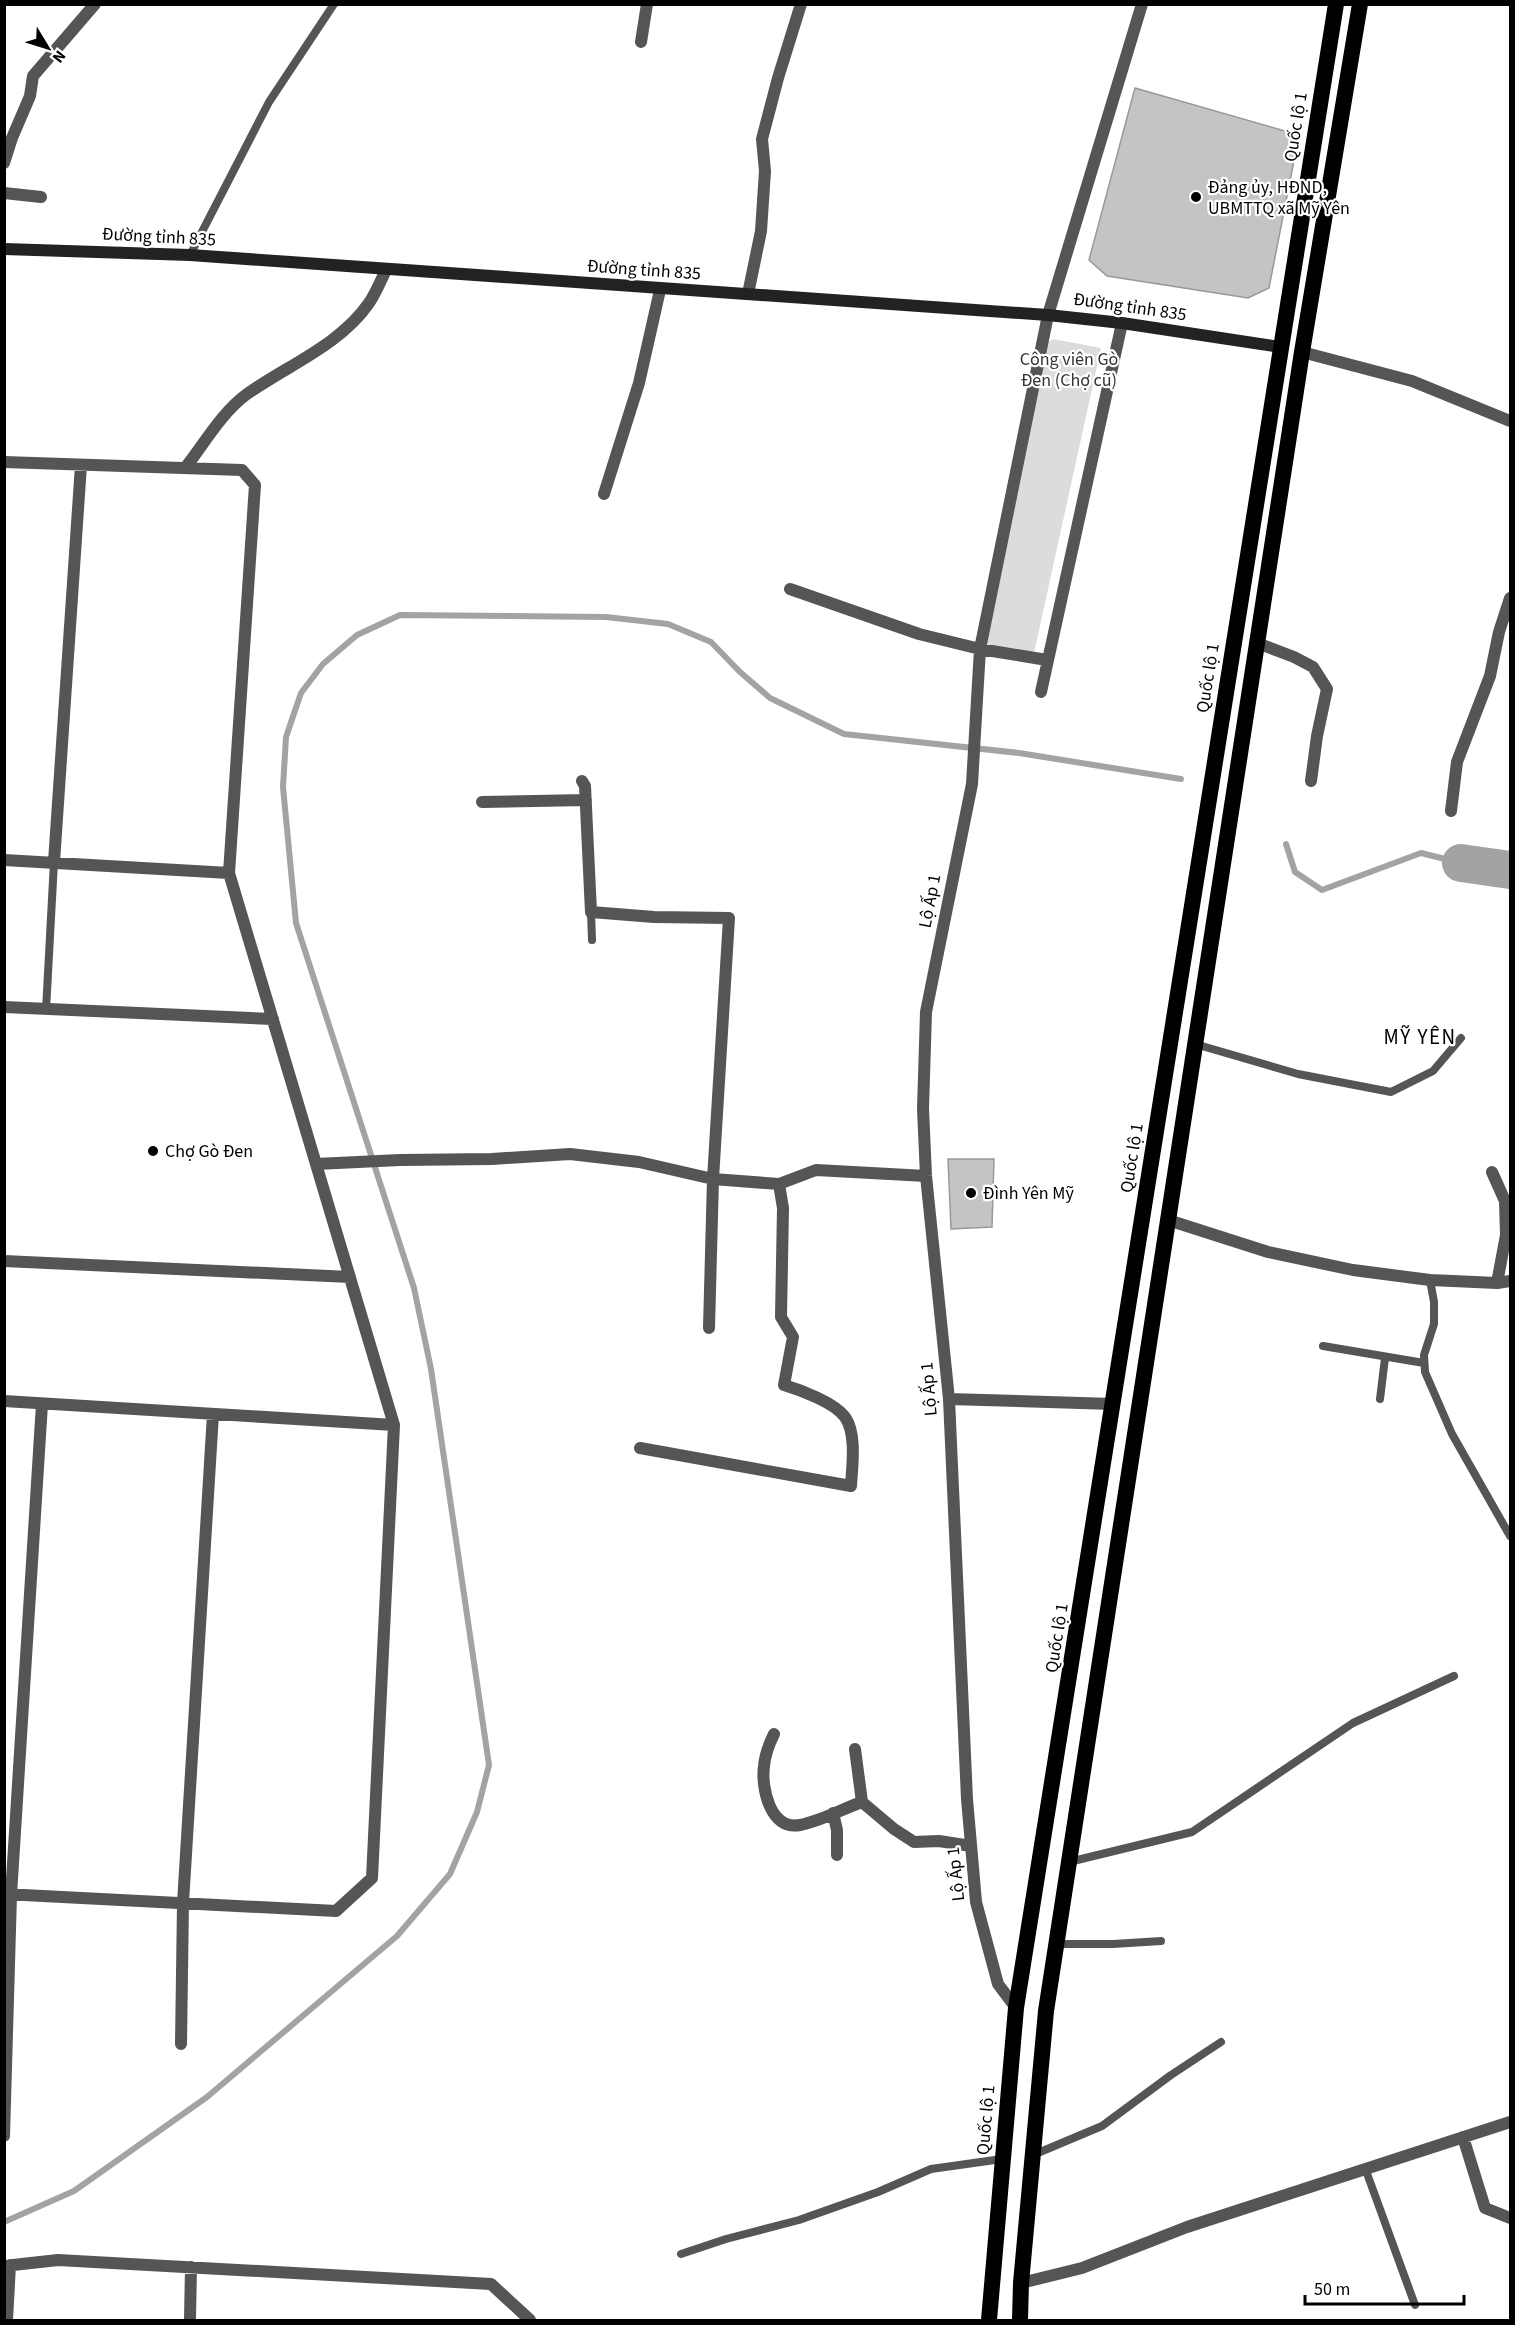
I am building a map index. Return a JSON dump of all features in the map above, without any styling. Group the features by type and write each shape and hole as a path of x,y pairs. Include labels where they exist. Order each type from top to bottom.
{"highway":[{"name":"Quốc lộ 1","path":"989,2320 1016,2008 1336,4"},
{"path":"1020,2320 1021,2283 1046,2011 1302,352 1360,4"},
{"path":"1280,347 1302,352"}],"main road":[{"name":"Đường tỉnh 835","path":"4,249 190,255 660,290 1048,315 1122,323 1280,347"}],"street":[{"path":"4,163 30,96 33,76 95,4"},
{"path":"640,42 646,4"},
{"path":"748,294 761,231 765,171 762,139 801,4"},
{"name":"Lộ Ấp 1","path":"1016,2008 998,1984 976,1902 967,1787 949,1399 926,1176 923,1109 926,1012 972,784 980,649 1048,315 1142,4"},
{"path":"4,194 40,197"},
{"path":"185,468 231,409 246,395 339,335 370,302 386,270"},
{"path":"604,494 639,383 660,290"},
{"path":"1041,692 1122,323"},
{"path":"1302,352 1412,381 1510,421"},
{"path":"4,462 242,470 255,485 229,873 394,1425 372,1878 336,1911 8,1894"},
{"path":"54,862 81,465"},
{"path":"790,589 919,633 980,649 1047,660"},
{"path":"1451,811 1457,762 1490,676 1499,632 1510,598"},
{"path":"1257,644 1294,657 1313,667 1327,689 1311,781"},
{"path":"582,781 585,786 586,800 591,912 654,917 729,918 713,1179 709,1328"},
{"path":"482,802 586,800"},
{"path":"4,860 229,873"},
{"path":"4,1007 273,1019"},
{"path":"316,1164 400,1160 492,1160 570,1154 639,1162 713,1179 779,1184 816,1170 926,1176"},
{"path":"1492,1172 1508,1200 1506,1235 1497,1283"},
{"path":"640,1448 851,1486 853,1444 847,1419 837,1409 784,1385 793,1337 781,1317 783,1208 779,1184"},
{"path":"1168,1220 1268,1252 1353,1270 1430,1280 1497,1283 1510,1281"},
{"path":"4,1260 350,1277"},
{"path":"949,1399 1113,1404"},
{"path":"4,1401 394,1425"},
{"path":"4,2136 8,1894 42,1404"},
{"path":"181,2044 183,1904 213,1414"},
{"path":"774,1734 764,1767 766,1800 775,1815 785,1824 799,1826 862,1802"},
{"path":"855,1749 862,1802 894,1829 914,1842 939,1841 971,1846"},
{"path":"833,1813 837,1830 837,1855"},
{"path":"1021,2283 1082,2268 1187,2227 1510,2122"},
{"path":"1463,2137 1485,2208 1510,2218"},
{"path":"7,2320 7,2266 58,2260 491,2284 530,2320"},
{"path":"190,2320 191,2267"}],"lane":[{"path":"190,255 269,102 334,4"},
{"path":"46,1010 54,862"},
{"path":"591,912 592,940"},
{"path":"1195,1044 1298,1074 1390,1092 1433,1071 1461,1038"},
{"path":"1430,1280 1434,1302 1434,1324 1427,1342 1425,1372 1452,1434 1510,1536"},
{"path":"1323,1346 1424,1363"},
{"path":"1380,1398 1385,1358"},
{"path":"1069,1863 1192,1832 1353,1723 1454,1676"},
{"path":"1056,1944 1161,1941"},
{"path":"1033,2155 1102,2126 1171,2075 1221,2042"},
{"path":"681,2254 726,2239 799,2220 878,2192 931,2169 1002,2159"},
{"path":"1365,2168 1415,2305"}],"green space":[{"name":"Công viên Gò Đen (Chợ cũ)","path":"1053,339 1101,348 1034,653 990,647 985,641 1047,343"}],"building":[{"name":"Đảng ủy, HĐND, UBMTTQ xã Mỹ Yên","path":"1135,88 1299,135 1269,288 1248,298 1107,276 1089,260"},
{"name":"Đình Yên Mỹ","path":"948,1159 994,1159 992,1227 951,1229"}],"waterway":[{"path":"4,2222 74,2191 207,2097 397,1936 450,1874 477,1812 489,1765 431,1369 414,1288 296,923 283,787 286,737 301,693 323,664 357,635 400,615 606,617 668,624 711,642 770,698 844,734 1019,753 1181,779"},
{"path":"1286,844 1295,872 1322,890 1421,853 1461,863"},
{"path":"1461,863 1510,870"}],"place":[{"name":"Đảng ủy, HĐND, UBMTTQ xã Mỹ Yên","path":"1196,197"},
{"name":"Chợ Gò Đen","path":"153,1151"},
{"name":"Đình Yên Mỹ","path":"971,1193"}],"district":[{"name":"MỸ YÊN","path":"1420,1037"}]}
